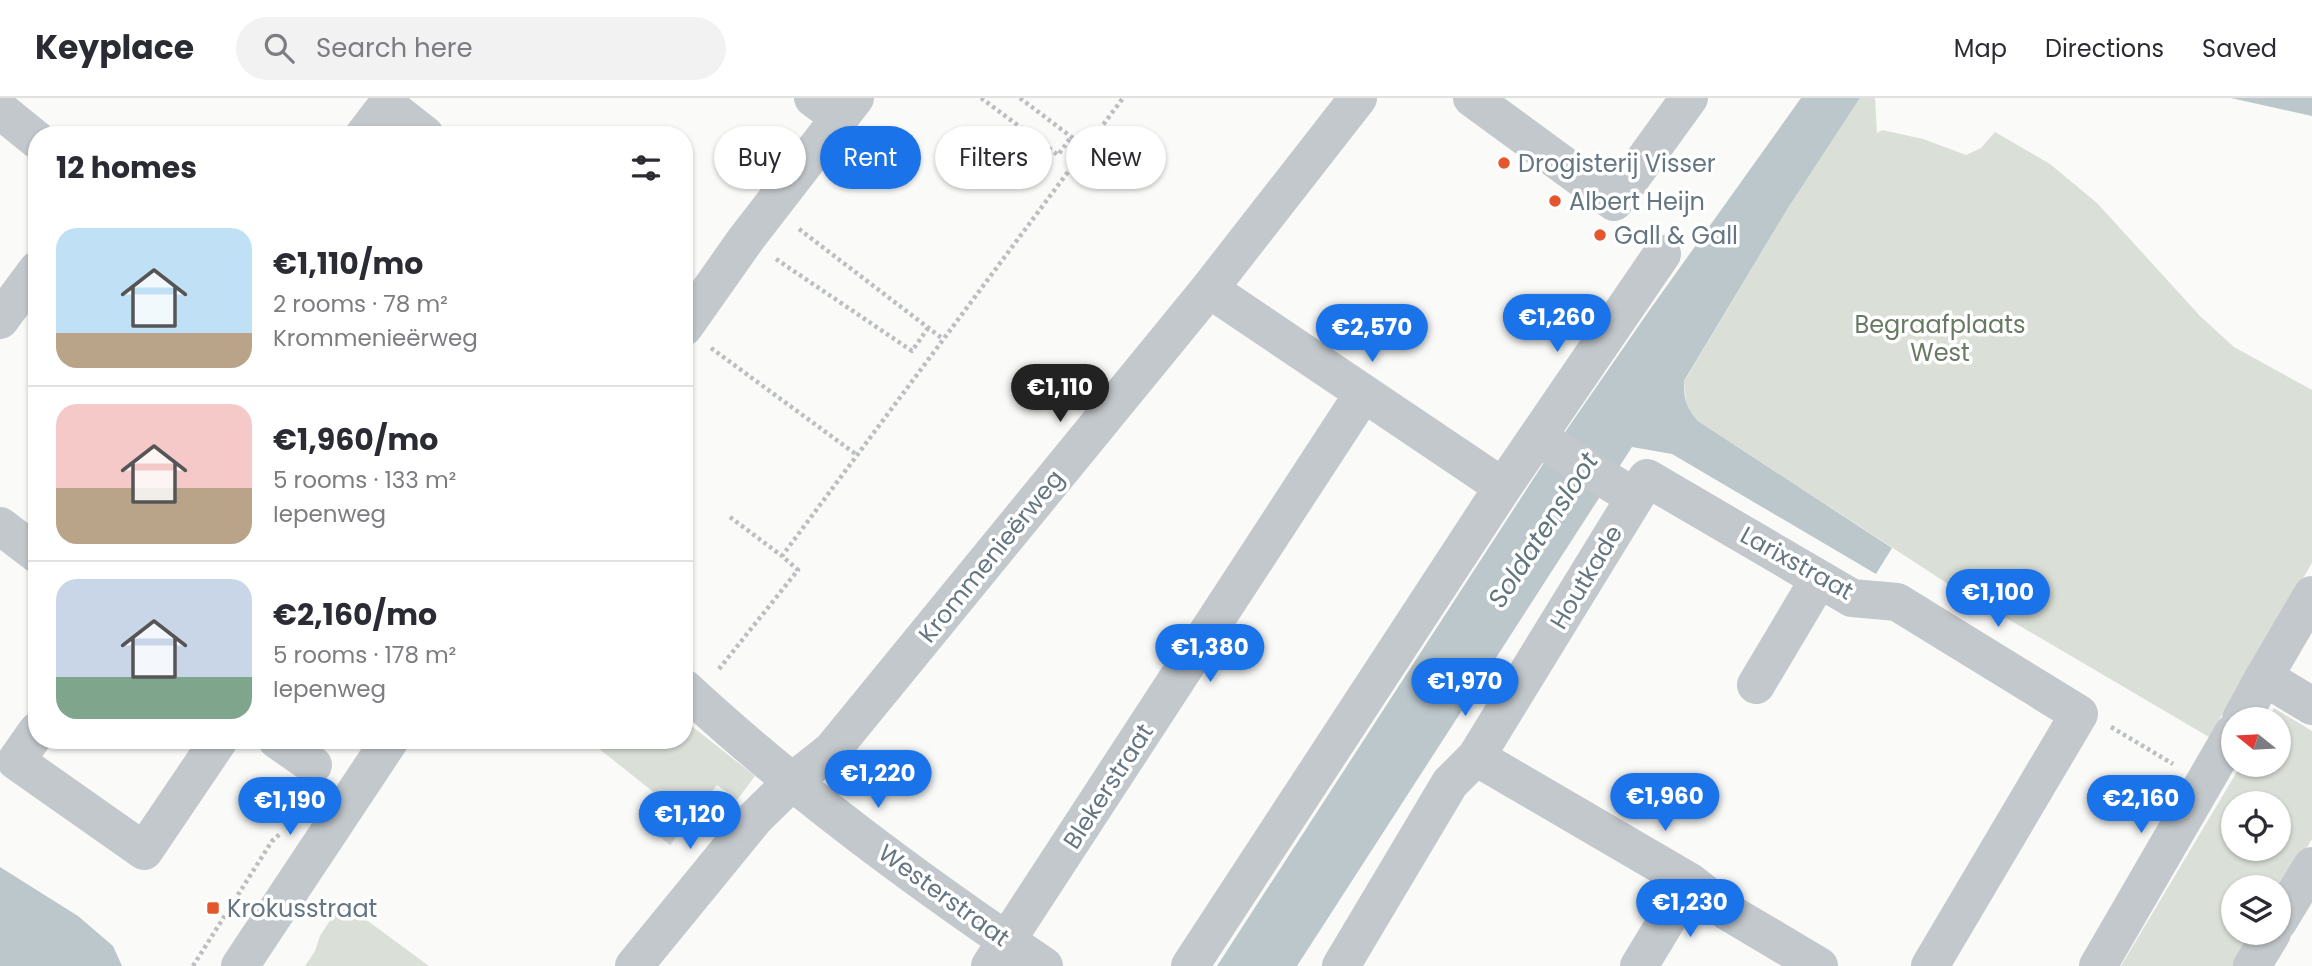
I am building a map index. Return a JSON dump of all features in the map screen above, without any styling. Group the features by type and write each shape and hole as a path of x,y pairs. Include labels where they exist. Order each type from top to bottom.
{"street":[{"name":"Krommenieërweg","path":"634,966 755,818 793,781 832,750 1209,289 1358,98"},
{"path":"1472,98 1614,202 1689,98"},
{"path":"1495,98 1587,166"},
{"path":"371,126 387,105 414,126"},
{"path":"695,336 746,239 771,207 836,105"},
{"path":"4,106 28,131"},
{"path":"1190,966 1503,487 1544,442 1662,254"},
{"path":"0,320 28,282"},
{"path":"1209,289 1503,487"},
{"name":"Blekerstraat","path":"998,954 1363,394"},
{"name":"Houtkade","path":"1341,966 1450,783 1476,757 1625,492 1544,442"},
{"name":"Larixstraat","path":"1625,492 1647,478 1852,598 1897,602 2078,714"},
{"path":"0,526 28,547"},
{"path":"1756,685 1819,579"},
{"path":"2248,707 2312,595"},
{"path":"2264,677 2312,706"},
{"name":"Westerstraat","path":"693,695 793,781 906,870 998,954 1044,966"},
{"path":"1930,966 2078,714"},
{"path":"28,744 16,761 144,851 213,749"},
{"path":"290,749 313,765"},
{"path":"240,966 384,749"},
{"path":"2098,966 2221,755"},
{"path":"1476,757 1690,882 1728,912 1819,966"},
{"path":"2291,901 2312,866"},
{"path":"1639,966 1690,882"},
{"path":"2252,966 2265,945"}],"path":[{"path":"981,98 1058,155 1066,144"},
{"path":"1020,98 1066,133"},
{"path":"1102,126 1123,98"},
{"path":"782,556 1066,175"},
{"path":"771,207 943,339"},
{"path":"746,239 912,351 928,328"},
{"path":"695,336 857,455"},
{"path":"693,689 719,669 799,570 730,517"},
{"path":"2078,714 2096,717 2205,784"}],"green space":[{"name":"Begraafplaats West","path":"1860,98 1875,98 1877,133 1882,130 1923,139 1966,155 1981,148 1995,132 2050,164 2097,203 2200,316 2234,347 2312,390 2312,563 2227,707 2221,707 2221,717 2209,737 1945,582 1698,421 1687,409 1684,382 1788,208"},
{"path":"2291,718 2312,731 2312,839 2291,875 2221,875 2221,945 2248,945 2235,966 2121,966 2221,798 2221,861 2291,861 2291,791 2225,791 2234,777 2291,777"},
{"path":"693,727 755,776 737,800 717,785 670,845 642,823 661,798 599,749 693,749"},
{"path":"342,902 429,966 305,966"}],"water":[{"name":"Soldatensloot","path":"1801,98 1860,98 1788,208 1684,381 1685,398 1698,421 1892,548 1876,574 1672,454 1632,447 1297,966 1217,966 1545,461"},
{"path":"2231,98 2312,98 2312,116"},
{"path":"0,867 78,916 113,946 122,966 0,966"}],"place":[{"name":"Drogisterij Visser","path":"1504,163"},
{"name":"Albert Heijn","path":"1555,201"},
{"name":"Gall & Gall","path":"1600,235"},
{"name":"Krokusstraat","path":"213,908"}]}
